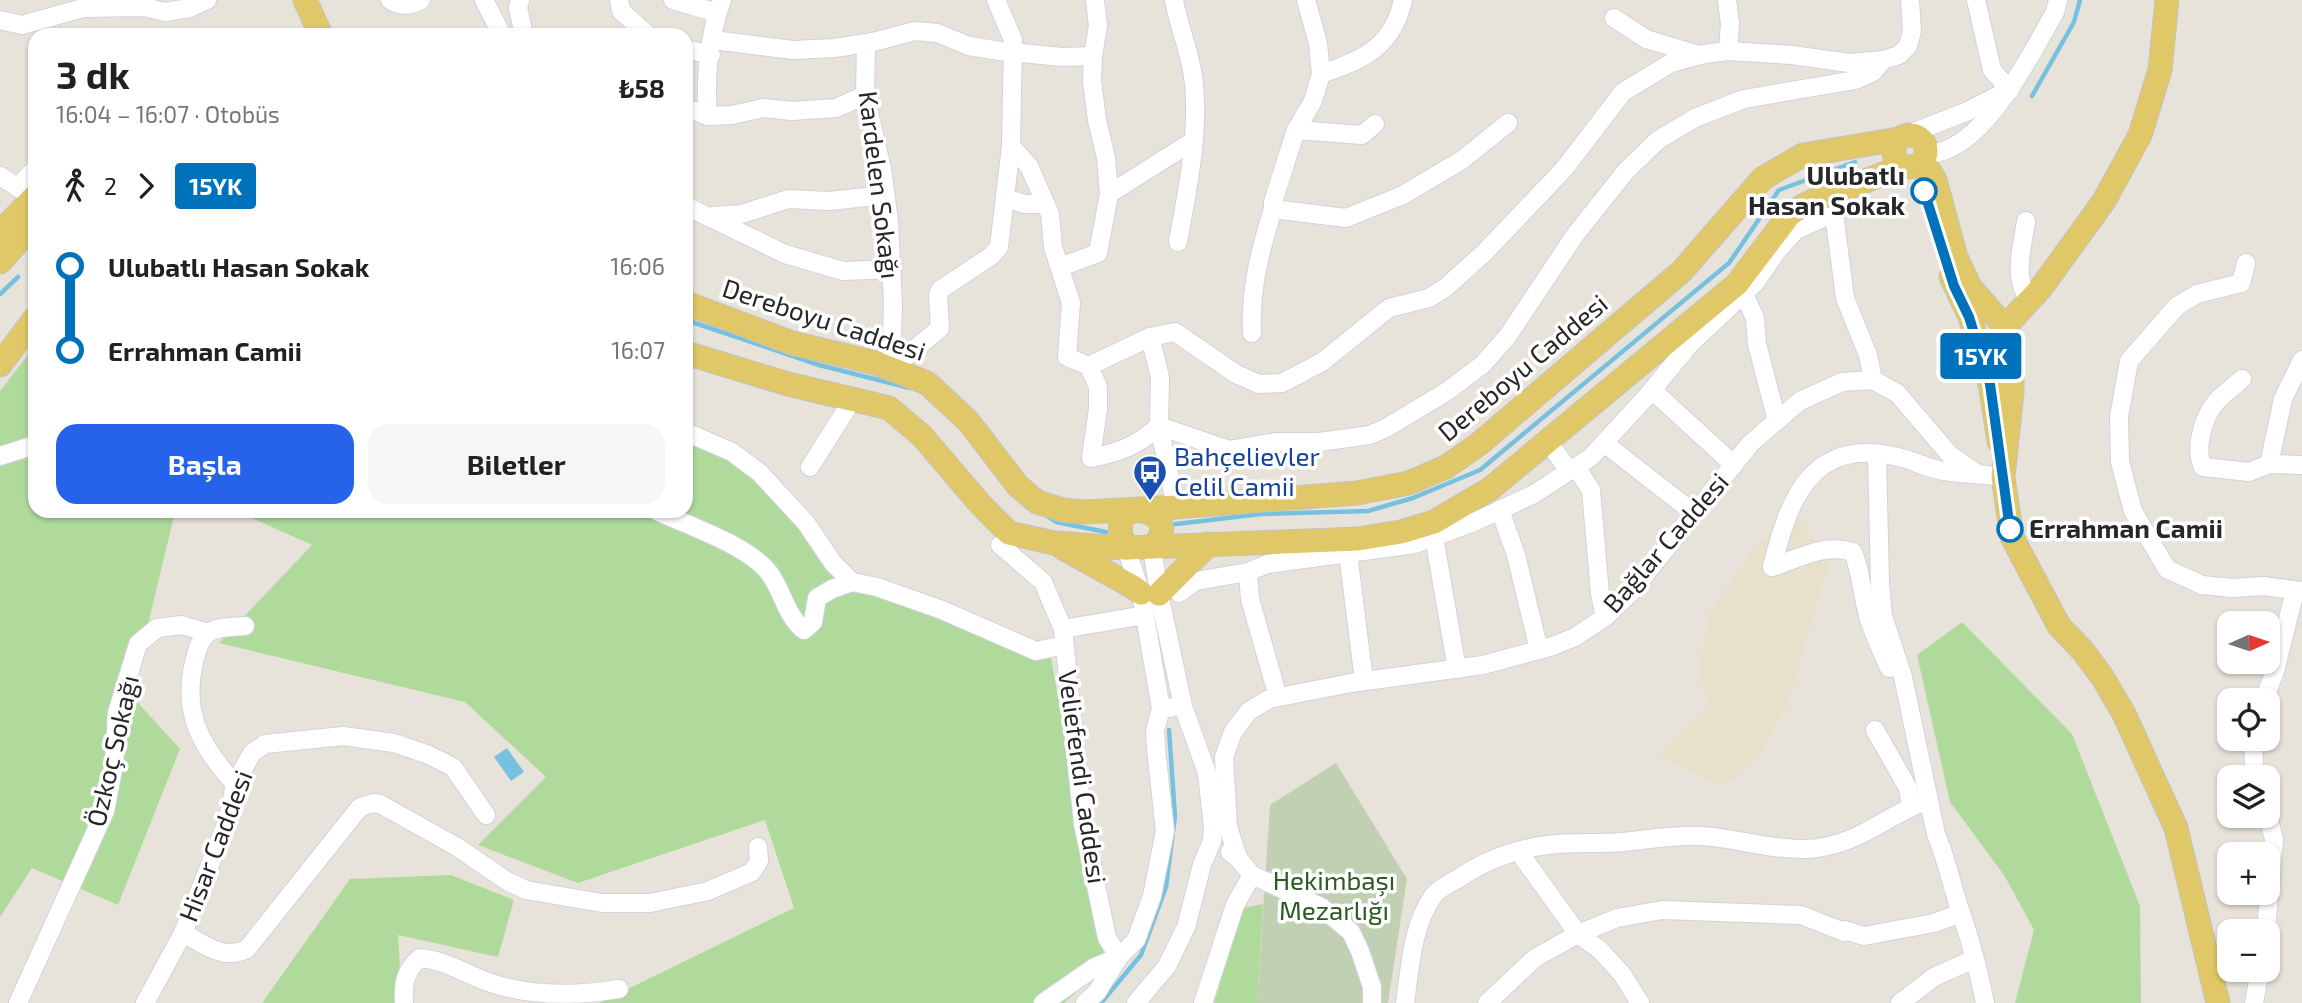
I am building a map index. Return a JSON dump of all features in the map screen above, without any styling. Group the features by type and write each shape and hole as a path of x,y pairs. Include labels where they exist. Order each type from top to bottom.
{"main road":[{"path":"306,0 318,28"},
{"path":"1990,384 2005,327 2030,302 2104,201 2140,135 2160,70 2167,0"},
{"path":"693,355 788,383 889,408 922,436 981,505 1009,533 1054,543 1126,548 1358,539 1401,532 1434,522 1490,489 1737,284 1790,214 1806,204 1915,163 1927,151 1923,141 1914,135 1902,137"},
{"name":"Dereboyu Caddesi","path":"693,306 792,343 876,363 927,383 968,421 1018,486 1037,502 1063,510 1085,512 1176,507 1357,493 1409,483 1446,467 1479,444 1682,271 1763,178 1803,155 1902,137"},
{"path":"1915,163 1954,286 1990,328 2005,327"},
{"path":"0,233 28,198"},
{"path":"0,262 28,231"},
{"path":"1977,311 2030,302"},
{"path":"2012,356 2030,302"},
{"path":"1977,311 2012,537 2059,626 2083,650 2124,715 2176,828 2218,1003"},
{"path":"0,365 28,327"},
{"path":"2003,473 2012,392 2012,356 2005,327"},
{"path":"1126,548 1120,527 1126,515 1138,509 1151,512 1160,522 1160,536 1152,547"},
{"path":"1054,543 1156,599 1172,578 1209,544"},
{"path":"2039,588 2096,654 2136,713 2187,830 2229,1003"}],"street":[{"path":"0,20 22,25 83,8 144,7 165,12 189,8 207,0"},
{"path":"390,0 396,5 412,5 421,0"},
{"path":"484,0 498,28"},
{"path":"520,0 518,8 522,28"},
{"path":"618,0 621,11 640,28"},
{"path":"673,0 719,7 706,88 708,116"},
{"path":"891,369 940,328 940,290 992,256 999,247 1011,146 1013,40 996,0"},
{"path":"1060,267 1098,253 1108,194 1106,158 1091,81 1098,26 1095,0"},
{"path":"1174,0 1195,86 1193,141 1178,242"},
{"path":"1252,333 1253,286 1273,202 1296,130 1313,101 1321,74 1318,43 1306,0"},
{"path":"1321,74 1357,62 1382,43 1393,29 1403,0"},
{"path":"1727,0 1730,24 1728,51"},
{"path":"1089,366 1150,337 1175,332 1236,374 1259,384 1282,383 1322,362 1389,308 1429,298 1445,288 1484,253 1564,169 1623,92 1671,63 1728,51 1792,55 1849,63 1883,60 1899,55 1909,46 1912,31 1910,0"},
{"path":"1976,0 1992,70 2010,90"},
{"path":"1915,163 1956,145 1979,125 2010,90 2055,12 2058,0"},
{"path":"1615,18 1646,39 1699,55"},
{"path":"693,48 834,48 915,31 937,33 969,46 1062,57 1093,56"},
{"name":"Kardelen Sokağı","path":"866,43 865,95 886,195 893,303 891,369"},
{"path":"1159,425 1230,450 1276,442 1320,442 1370,435 1386,428 1446,392 1482,365 1507,337 1576,235 1617,181 1658,140 1695,118 1744,100 1855,80 1873,72 1883,60"},
{"path":"1902,137 1968,111 2010,90"},
{"path":"693,111 708,116 732,115 763,108 792,111 836,108 865,95"},
{"path":"1273,209 1346,218 1402,195 1462,160 1508,122"},
{"path":"1296,130 1362,135 1375,124"},
{"path":"1108,194 1193,141"},
{"path":"1011,146 1029,166 1049,214 1053,247 1071,303 1067,357 1089,366 1098,387 1098,409 1091,458 1123,451 1148,436 1159,425"},
{"path":"0,176 28,194"},
{"path":"710,216 742,214 788,199 829,201 886,195"},
{"path":"1005,198 1024,204 1045,204"},
{"path":"693,209 785,254 843,271 891,270"},
{"path":"672,518 744,551 770,573 794,623 804,630 813,622 817,598 852,582 877,587 942,610 1036,651 1196,581 1248,572 1267,564 1415,544 1534,494 1591,457 1690,344 1744,294 1796,230 1834,214 1845,298 1868,355 1873,380 1897,393 1950,455 1976,473"},
{"path":"2026,221 2020,264 2021,289 2030,302"},
{"path":"2246,263 2241,283 2197,294 2177,306 2129,361 2119,417 2120,463 2133,512 2168,569 2202,585 2232,588 2263,586 2299,591 2269,688"},
{"path":"1744,294 1755,318 1757,344 1777,421"},
{"path":"1150,337 1160,377 1159,425 1176,507"},
{"path":"2269,464 2283,399 2302,360"},
{"path":"2242,379 2215,403 2204,424 2198,457 2203,467 2249,472 2269,464 2302,465"},
{"name":"Bağlar Caddesi","path":"1238,858 1228,827 1224,757 1233,732 1249,711 1269,699 1278,697 1364,681 1483,665 1539,650 1575,636 1605,617 1630,593 1751,443 1800,401 1842,382 1873,380"},
{"path":"1652,390 1734,464"},
{"path":"810,467 853,399"},
{"path":"693,435 732,452 760,473 806,523 833,563 852,582"},
{"path":"1547,440 1591,490 1600,594 1605,617"},
{"path":"1604,443 1694,513"},
{"path":"0,456 28,447"},
{"path":"1914,723 1870,622 1853,552 1838,547 1822,549 1772,567 1789,509 1804,482 1820,465 1839,455 1863,453 1896,456 1942,471 2003,473"},
{"path":"1877,454 1883,616 1903,677 1928,800 1961,913 1970,934 1986,1003"},
{"path":"1500,510 1516,555 1539,650"},
{"path":"1434,537 1457,668"},
{"name":"Veliefendi Caddesi","path":"1000,545 1043,582 1063,637 1083,824 1107,938 1119,957"},
{"path":"1085,1003 1097,992 1119,957 1136,940 1152,896 1165,831 1155,730 1161,709 1152,547"},
{"path":"1126,548 1156,599 1183,706 1207,773 1213,828 1212,841 1202,865 1186,927 1167,967 1136,1003"},
{"path":"1348,553 1364,681"},
{"path":"1248,572 1250,598 1278,697"},
{"name":"Özkoç Sokağı","path":"18,1003 105,811 114,765 117,713 138,644 157,628 182,625 208,633"},
{"path":"235,784 206,750 194,720 191,701 193,667 201,640 208,633 245,626"},
{"path":"1161,709 1183,706"},
{"path":"1875,730 1908,788 1911,807"},
{"name":"Hisar Caddesi","path":"145,1003 183,933 228,819 235,784 252,753 265,744 343,736 394,744 429,755 453,767 486,815"},
{"path":"1405,1003 1421,917 1434,894 1481,865 1546,845 1617,843 1700,835 1753,845 1806,849 1843,843 1928,800"},
{"path":"183,933 222,954 231,955 247,949 360,807 373,803 380,804 429,831 516,886 602,903 650,903 708,891 752,872 759,861 758,847"},
{"path":"2267,919 2274,839 2271,828"},
{"path":"1212,841 1238,858 1252,875 1321,907 1351,932 1372,987 1372,1003"},
{"path":"1519,852 1577,934 1600,950 1622,974 1640,1003"},
{"path":"1203,1003 1235,905 1252,875"},
{"path":"1487,1003 1535,958 1577,934 1617,919 1662,909 1801,915 1844,932 1845,930 1864,936 1934,923 1961,913"},
{"path":"1043,1003 1095,967 1119,957"},
{"path":"404,1003 403,986 408,968 420,958 431,959 492,984 554,996 619,989"},
{"path":"1900,1003 1934,977 1974,959"},
{"path":"2254,1003 2258,982"}],"shaded area":[{"path":"1798,520 1831,557 1787,706 1759,759 1722,787 1657,755 1709,706 1699,674 1708,614 1758,542"}],"green space":[{"path":"28,355 28,518 174,518 131,695 180,749 118,905 32,868 0,917 0,391"},
{"path":"693,437 764,471 832,572 1051,658 1104,950 1091,979 1064,1003 599,1003 794,908 765,820 578,883 478,845 546,777 465,702 219,643 312,545 252,518 693,518"},
{"path":"1962,622 2072,734 2140,906 2141,1003 2015,1003 2034,930 2004,875 1950,802 1917,655"},
{"name":"Hekimbaşı Mezarlığı","path":"1336,763 1407,879 1388,1003 1257,1003 1270,805"},
{"path":"451,875 514,900 498,957 398,935 402,1003 262,1003 350,879"},
{"path":"1263,904 1257,1003 1214,1003 1243,908"}],"water":[{"path":"507,748 524,772 511,781 494,757"}],"waterway":[{"path":"2032,96 2074,22 2080,0"},
{"path":"1168,525 1261,514 1368,511 1413,498 1480,470 1729,263 1779,190 1855,162"},
{"path":"0,294 18,277"},
{"path":"693,322 819,365 910,388"},
{"path":"1047,516 1056,522 1106,532"},
{"path":"1101,1003 1141,955 1166,887 1175,816 1169,730"}],"bus line":[{"name":"15YK","path":"1924,191 1954,286 1969,317 1990,384 2004,469 2010,529"}],"place":[{"name":"Ulubatlı Hasan Sokak","path":"1924,191"},
{"name":"Bahçelievler Celil Camii","path":"1150,502"},
{"name":"Errahman Camii","path":"2010,529"}]}
